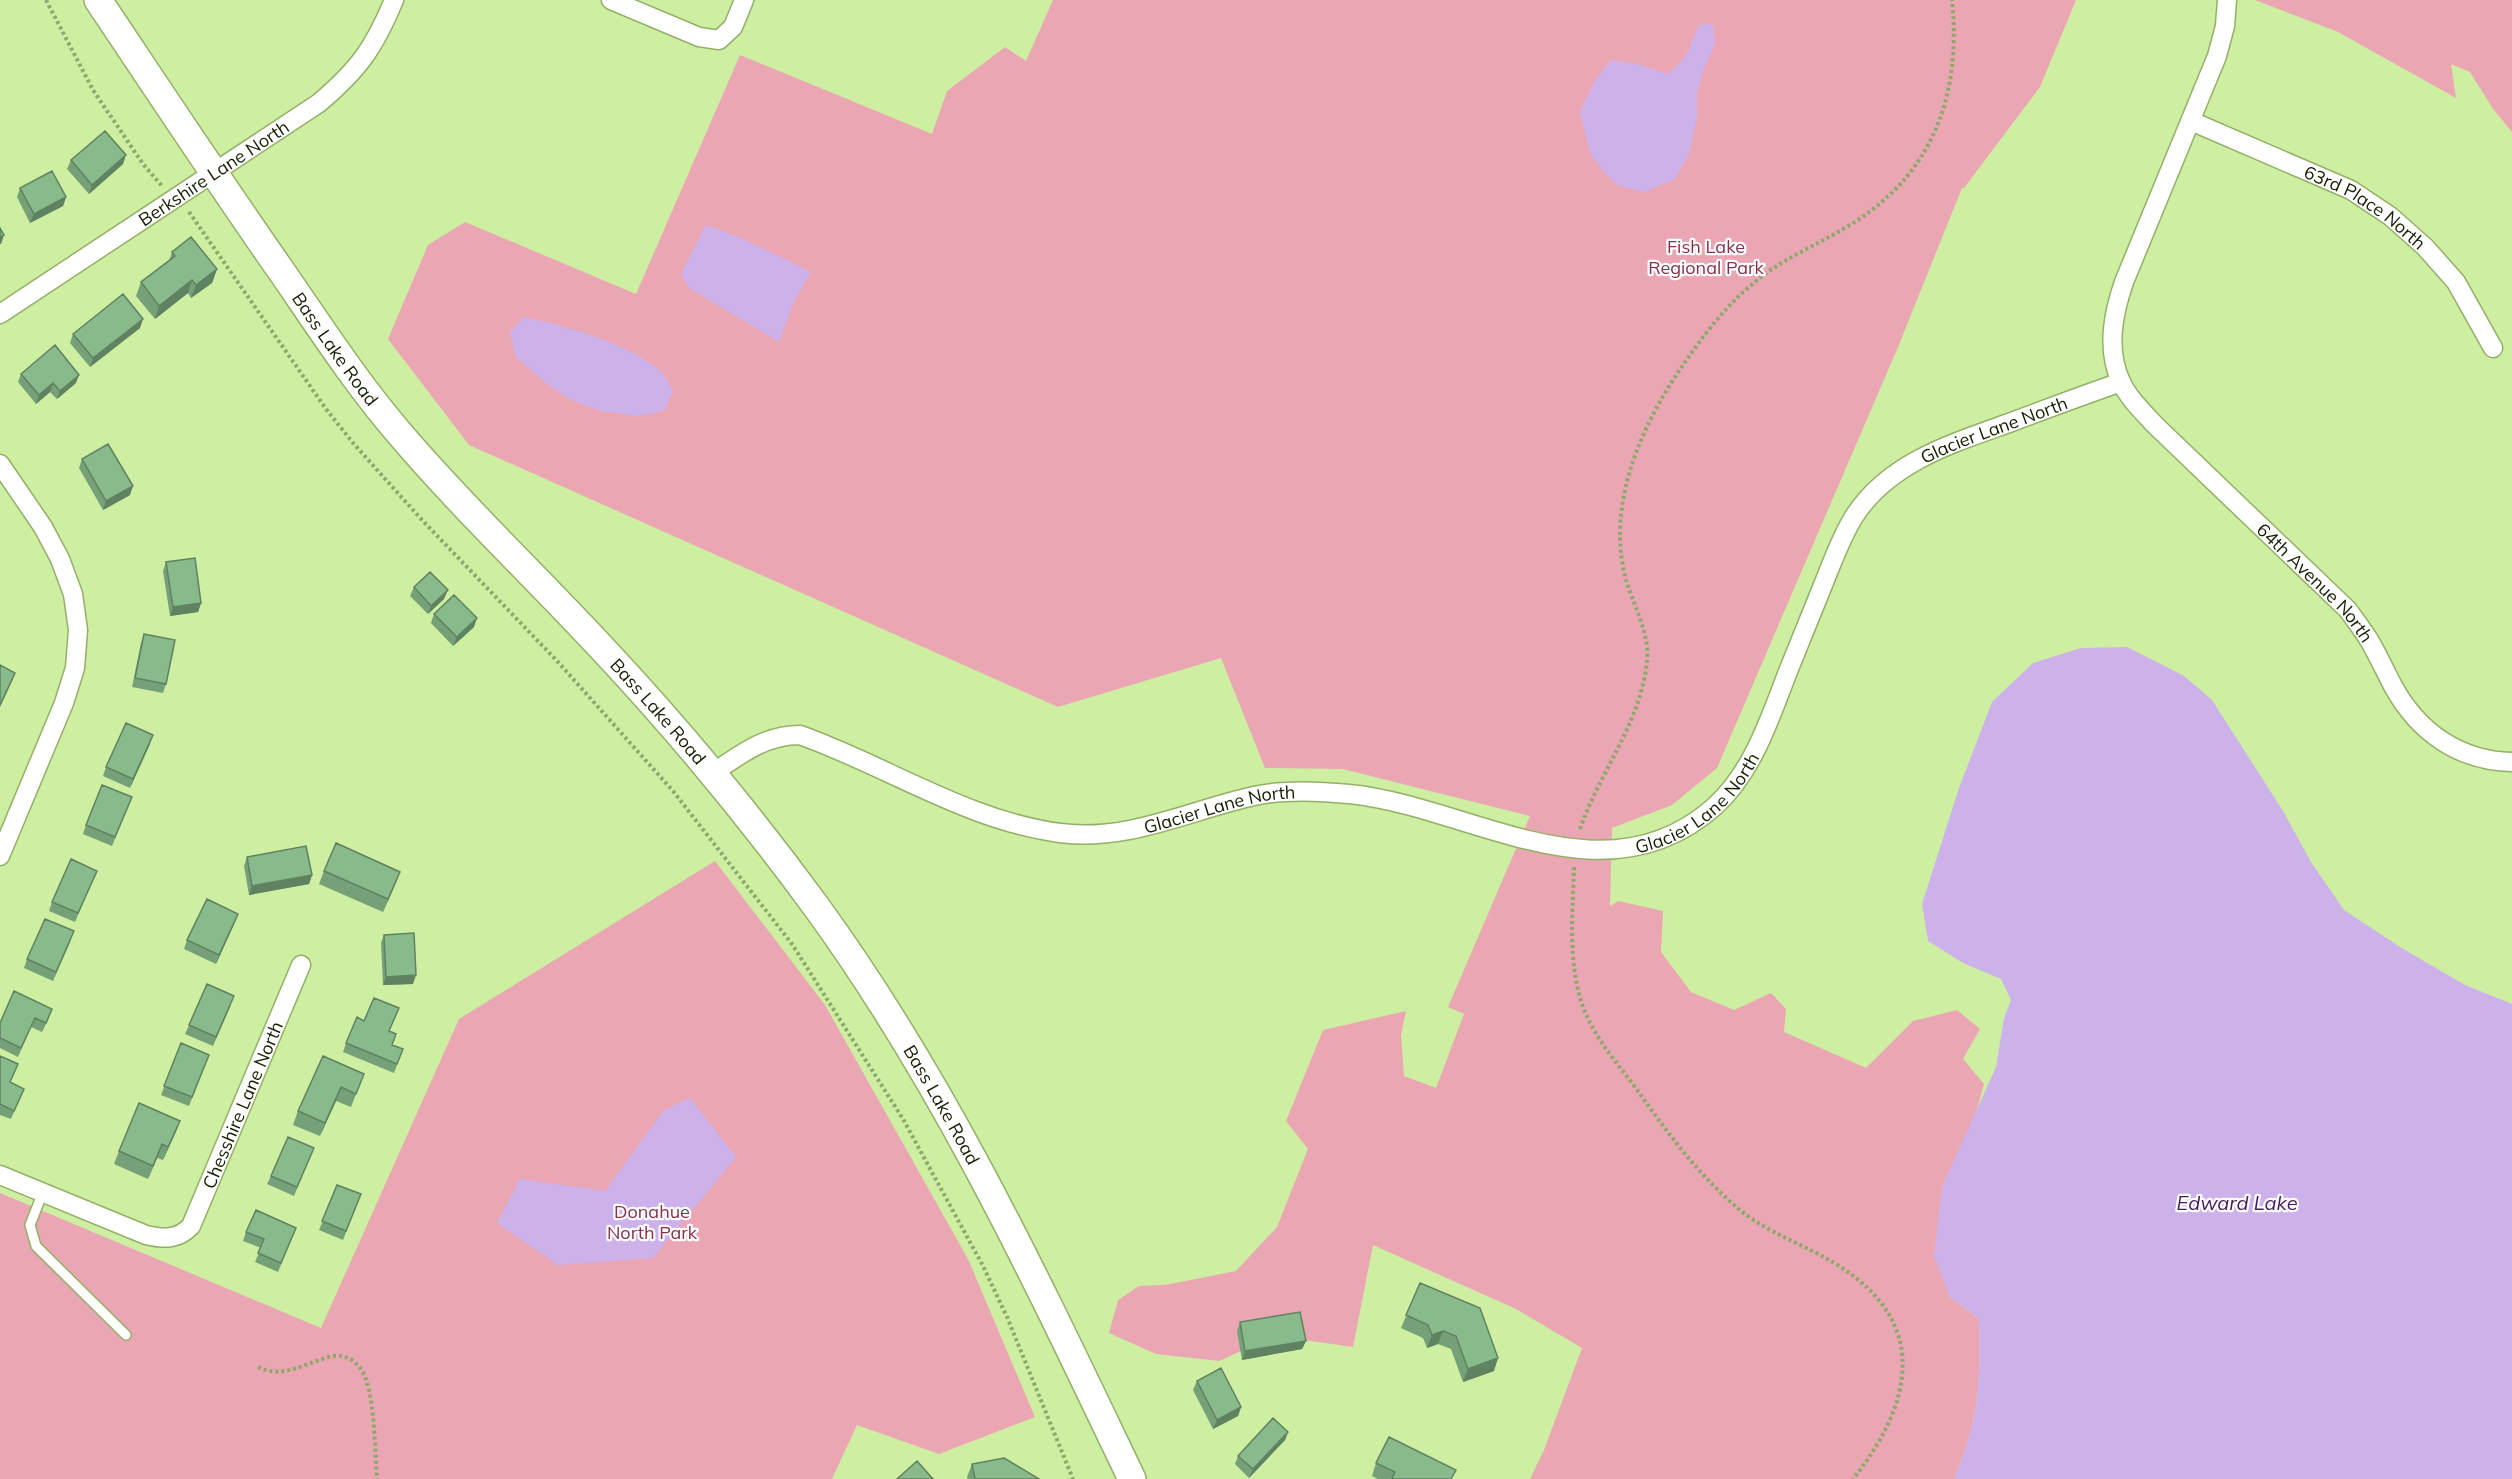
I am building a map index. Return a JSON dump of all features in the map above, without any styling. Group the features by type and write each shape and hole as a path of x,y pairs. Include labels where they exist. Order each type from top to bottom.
{"main road":[{"name":"Bass Lake Road","path":"98,0 214,174 360,384 435,474 603,649 713,773 817,908 871,986 969,1148 1132,1479"}],"street":[{"name":"Berkshire Lane North","path":"0,314 319,103 345,81 365,58 379,37 394,0"},
{"path":"611,0 699,37 719,40 733,27 744,0"},
{"path":"2121,382 2113,345 2113,314 2217,56 2225,26 2227,0"},
{"name":"63rd Place North","path":"2191,121 2341,185 2390,216 2425,247 2456,282 2493,348"},
{"name":"64th Avenue North","path":"2121,382 2156,426 2348,610 2370,642 2413,718 2439,741 2470,756 2512,762"},
{"name":"Glacier Lane North","path":"713,773 767,740 784,735 800,735 970,809 1015,825 1064,834 1115,833 1165,822 1257,795 1304,792 1351,794 1398,803 1538,843 1576,850 1622,849 1650,843 1686,826 1713,808 1736,783 1756,751 1838,548 1856,514 1877,490 1905,467 1945,446 2121,382"},
{"path":"0,464 43,527 60,559 73,594 78,630 75,668 64,703 0,856"},
{"name":"Chesshire Lane North","path":"43,1192 146,1235 160,1238 174,1237 184,1233 191,1226 301,965"},
{"path":"0,1175 43,1192"}],"lane":[{"path":"43,1192 30,1225 36,1246 126,1335"}],"path":[{"path":"46,0 93,90 143,164 202,230 266,325 353,443 422,520 558,662 658,774 752,890 792,944 903,1119 983,1266 1007,1317 1073,1479"},
{"path":"1578,836 1587,810 1633,719 1643,688 1647,657 1645,637 1625,575 1621,518 1625,490 1644,436 1681,368 1736,298 1755,281 1798,252 1844,229 1867,214 1900,186 1920,161 1940,121 1950,85 1954,37 1952,0"},
{"path":"1574,864 1574,968 1582,1004 1599,1041 1679,1147 1710,1183 1752,1221 1838,1265 1856,1278 1874,1295 1895,1326 1902,1357 1902,1388 1890,1421 1853,1479"},
{"path":"258,1367 269,1372 283,1372 340,1355 354,1361 362,1369 366,1380 373,1425 377,1479"}],"green space":[{"name":"Fish Lake Regional Park","path":"1053,0 2076,0 2040,87 1962,188 1898,347 1717,768 1672,805 1612,828 1610,906 1618,901 1663,911 1661,952 1691,992 1734,1010 1771,993 1786,1009 1784,1032 1866,1068 1913,1021 1957,1010 1980,1029 1963,1059 1984,1084 1975,1116 1942,1187 1950,1297 1979,1319 1977,1401 1969,1439 1954,1479 1530,1479 1544,1450 1582,1348 1516,1309 1373,1245 1353,1347 1275,1336 1219,1361 1156,1354 1109,1333 1118,1300 1139,1286 1165,1285 1236,1271 1277,1227 1308,1149 1286,1121 1323,1030 1406,1011 1401,1035 1404,1076 1436,1088 1464,1014 1448,1007 1530,816 1343,769 1265,768 1221,658 1058,707 469,445 388,339 428,245 465,222 636,294 740,55 932,134 947,91 1005,47 1026,61"},
{"path":"2255,0 2512,0 2512,132 2493,109 2470,72 2451,64 2456,98 2338,32"},
{"name":"Donahue North Park","path":"715,861 825,1005 968,1259 1035,1417 939,1454 857,1425 832,1479 0,1479 0,1193 321,1328 459,1019"}],"water":[{"path":"1713,24 1715,44 1704,68 1697,92 1697,116 1689,154 1675,179 1645,192 1618,186 1602,170 1590,153 1580,111 1596,79 1611,60 1637,64 1668,74 1685,58 1699,25"},
{"path":"706,225 741,238 811,272 794,301 779,342 689,288 681,274"},
{"path":"523,317 596,337 649,362 663,374 673,391 664,411 638,416 600,411 570,399 547,384 516,357 510,333"},
{"name":"Edward Lake","path":"2127,647 2184,676 2212,700 2283,811 2311,862 2344,910 2400,947 2465,985 2512,1004 2512,1479 1954,1479 1969,1439 1977,1401 1979,1319 1950,1297 1934,1256 1942,1187 1996,1067 2004,1018 2011,1000 2001,979 1963,963 1928,941 1922,904 1959,788 1992,702 2033,663 2081,648"},
{"path":"690,1098 736,1157 653,1258 558,1265 497,1223 520,1179 605,1191 664,1110"}],"building":[{"path":"105,131 126,155 92,185 71,160"},
{"path":"52,171 66,197 34,214 20,188"},
{"path":"191,237 217,269 196,285 192,280 159,306 141,282 175,256 172,252"},
{"path":"123,294 143,319 93,358 73,334"},
{"path":"55,345 79,375 60,391 53,383 39,395 21,374"},
{"path":"108,444 133,486 106,501 82,459"},
{"path":"195,558 201,603 173,607 166,562"},
{"path":"430,572 448,590 431,606 414,587"},
{"path":"454,595 477,618 457,637 434,614"},
{"path":"144,634 175,640 166,684 135,678"},
{"path":"0,665 15,673 0,705"},
{"path":"126,723 153,735 133,779 106,767"},
{"path":"102,785 132,797 115,837 86,825"},
{"path":"336,843 400,872 388,899 324,871"},
{"path":"306,846 312,875 252,886 247,857"},
{"path":"71,859 97,871 78,913 52,902"},
{"path":"207,899 238,914 219,955 187,940"},
{"path":"45,919 74,931 56,972 27,959"},
{"path":"414,933 416,975 386,977 384,935"},
{"path":"207,984 234,996 216,1037 189,1025"},
{"path":"14,991 52,1009 46,1023 35,1018 21,1048 0,1038 0,1023"},
{"path":"374,998 399,1008 389,1031 396,1034 392,1045 403,1049 397,1064 346,1043 357,1017 364,1021"},
{"path":"181,1043 209,1055 192,1097 164,1086"},
{"path":"0,1056 18,1064 10,1082 24,1089 14,1111 0,1104"},
{"path":"323,1056 364,1074 356,1094 341,1087 325,1123 298,1111"},
{"path":"139,1103 180,1121 168,1147 162,1144 153,1166 119,1151"},
{"path":"288,1137 314,1148 297,1187 271,1176"},
{"path":"337,1185 361,1194 346,1231 322,1221"},
{"path":"256,1210 296,1228 281,1263 258,1253 264,1239 246,1232"},
{"path":"1420,1283 1480,1308 1498,1358 1468,1369 1456,1336 1443,1331 1432,1335 1428,1325 1406,1315"},
{"path":"1300,1312 1306,1341 1245,1351 1240,1322"},
{"path":"1221,1368 1241,1407 1217,1420 1197,1381"},
{"path":"1273,1418 1288,1432 1253,1469 1238,1456"},
{"path":"1389,1437 1456,1470 1451,1479 1392,1478 1395,1472 1376,1463"},
{"path":"1004,1458 1039,1479 975,1479 972,1464"},
{"path":"917,1461 933,1479 897,1479"}]}
